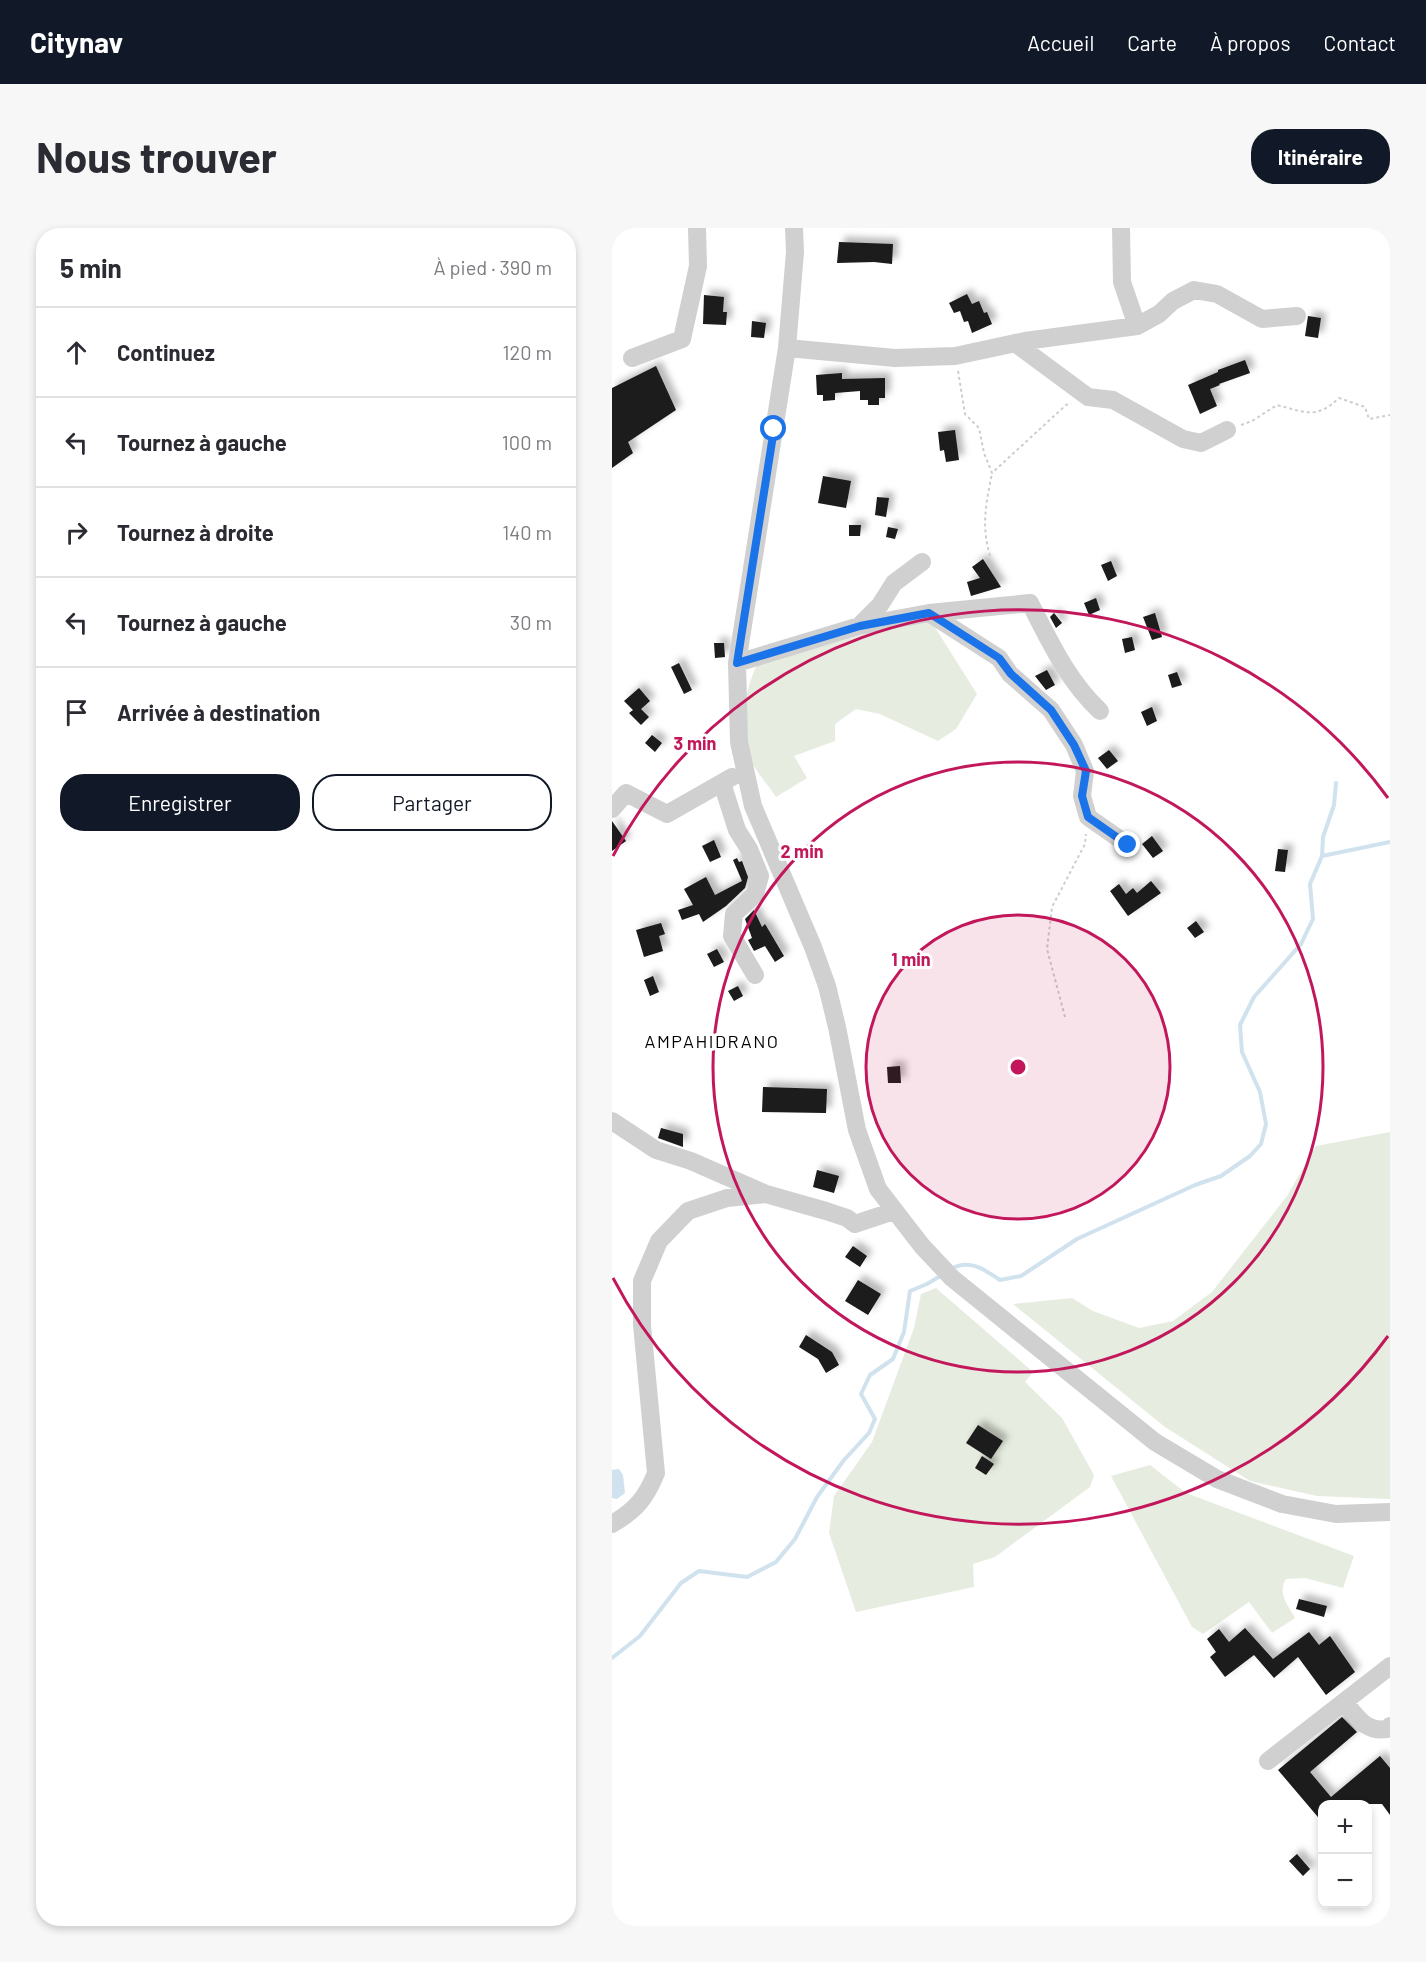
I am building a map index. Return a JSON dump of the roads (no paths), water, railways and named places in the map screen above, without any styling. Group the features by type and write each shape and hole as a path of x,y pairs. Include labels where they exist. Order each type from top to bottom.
{"street":[{"path":"632,358 682,339 698,266 697,228"},
{"path":"794,228 795,252 787,348 737,663 739,742 753,806 813,947 827,986 857,1130 878,1189 922,1245 946,1271 1155,1442 1217,1479 1282,1504 1336,1514 1390,1512"},
{"path":"1121,228 1122,282 1137,326"},
{"path":"787,348 895,358 955,356 1015,343 1137,326 1159,314 1173,301 1194,290 1217,294 1262,319 1297,316"},
{"path":"1015,343 1088,397 1113,400 1183,440 1201,443 1227,430"},
{"path":"860,626 880,605 894,583 922,561"},
{"path":"737,663 860,626 929,613 1030,603 1053,648 1082,694 1100,711"},
{"path":"929,613 999,658 1011,674 1051,710 1074,745 1086,771 1082,796 1088,817 1128,845"},
{"path":"612,809 626,793 667,814 744,770"},
{"path":"722,783 736,830 749,849 760,876 755,894 734,915 732,936 756,975"},
{"path":"612,1121 656,1150 691,1161 766,1194 836,1215 855,1224 894,1211"},
{"path":"612,1524 626,1516 648,1495 656,1473 642,1324 642,1281 659,1241 688,1211 726,1198 766,1194"},
{"path":"1268,1761 1390,1666"},
{"path":"1344,1702 1365,1726 1377,1731 1388,1729 1390,1726"}],"water":[{"path":"619,1469 623,1475 625,1493 617,1499 612,1498 612,1470"}],"waterway":[{"path":"951,1269 970,1265 983,1269 1000,1280 1021,1276 1077,1239 1195,1185 1221,1176 1250,1156 1261,1144 1266,1124 1260,1092 1242,1052 1240,1025 1254,997 1301,944 1313,919 1310,884 1322,856 1323,837 1334,805 1336,783"},
{"path":"1322,856 1390,842"},
{"path":"612,1658 640,1636 681,1583 699,1571 747,1577 776,1562 795,1539 817,1497 844,1460 869,1433 875,1419 861,1394 870,1375 893,1359 904,1332 910,1291 942,1275"}],"district":[{"name":"AMPAHIDRANO","path":"712,1042"}]}
